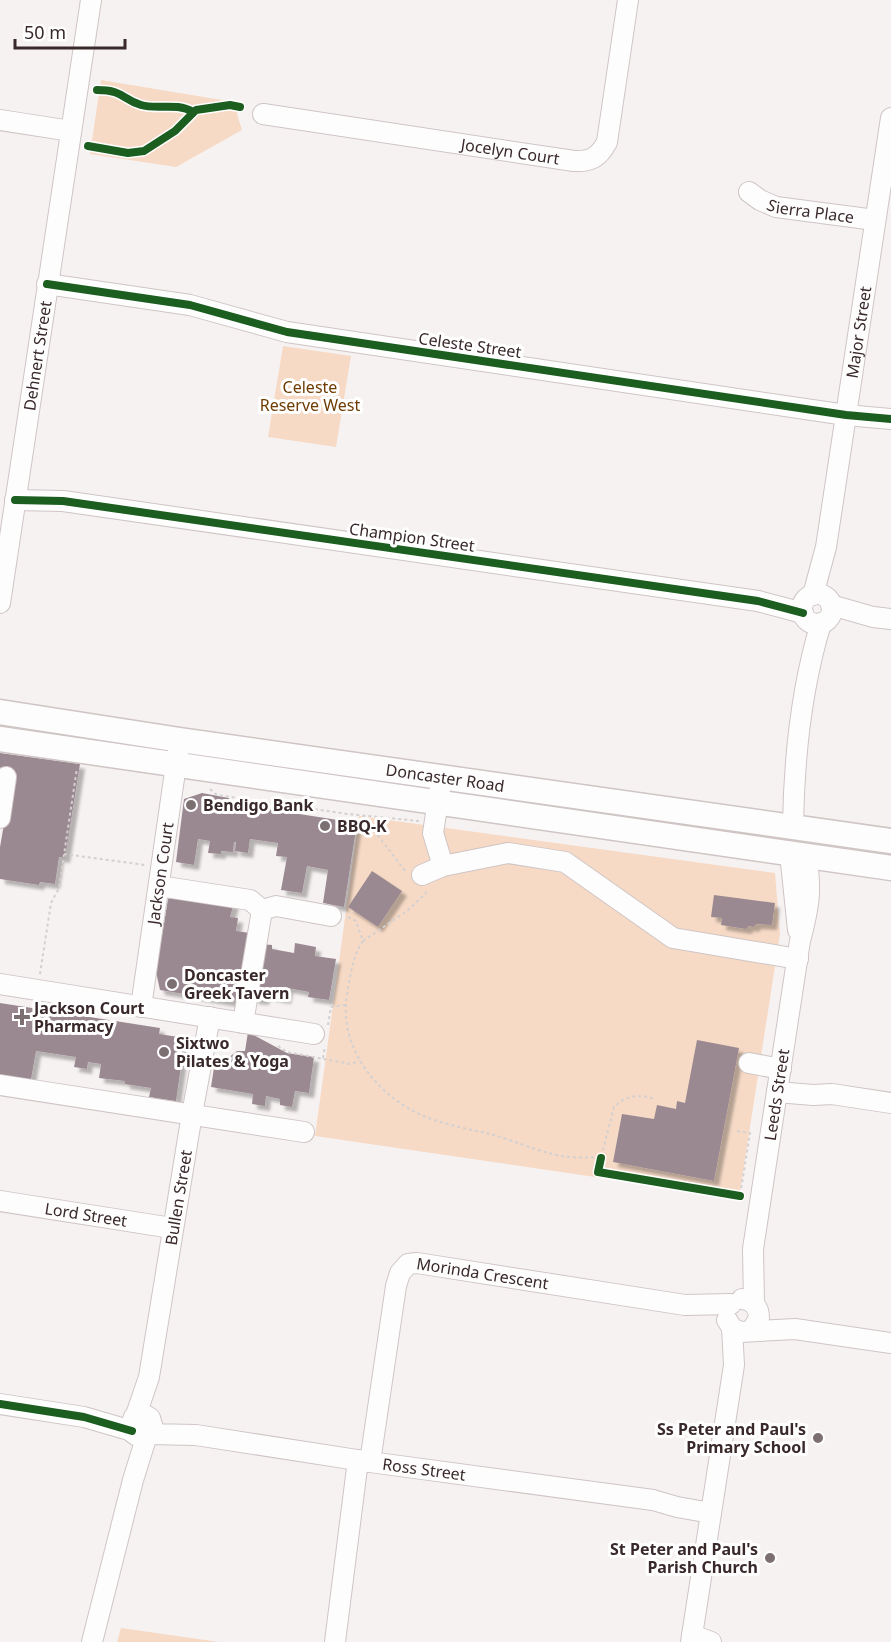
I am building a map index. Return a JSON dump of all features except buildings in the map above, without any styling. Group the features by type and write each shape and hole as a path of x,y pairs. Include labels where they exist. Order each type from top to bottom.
{"main road":[{"name":"Doncaster Road","path":"0,712 891,842"},
{"name":"Doncaster Road","path":"0,739 177,765 436,813 798,854 891,868"},
{"path":"793,826 798,854"}],"street":[{"name":"Dehnert Street","path":"0,603 3,570 91,0"},
{"name":"Jocelyn Court","path":"263,114 574,161 590,160 598,155 607,142 628,0"},
{"name":"Major Street","path":"793,826 795,759 891,118"},
{"path":"0,120 71,131"},
{"name":"Sierra Place","path":"748,192 776,207 875,220"},
{"name":"Celeste Street","path":"47,284 190,305 287,332 846,415 891,419"},
{"name":"Champion Street","path":"16,495 40,493 63,501 882,618"},
{"name":"Jackson Court","path":"141,1007 180,740"},
{"path":"441,776 433,833 443,866"},
{"path":"0,818 6,777"},
{"path":"417,879 443,866 508,852 565,862 673,938 799,950"},
{"name":"Leeds Street","path":"692,1638 799,950 798,854"},
{"path":"160,876 250,900 262,909 276,906 331,916"},
{"path":"243,1023 262,909"},
{"path":"0,984 314,1034"},
{"name":"Bullen Street","path":"92,1642 132,1480 172,1228 210,1017"},
{"path":"749,1063 813,1095 832,1094 891,1103"},
{"path":"0,1085 304,1132"},
{"name":"Lord Street","path":"0,1202 172,1228"},
{"name":"Morinda Crescent","path":"335,1642 364,1461 396,1286 400,1273 408,1264 417,1263 685,1305 795,1329 891,1343"},
{"name":"Ross Street","path":"0,1404 364,1461 653,1500 677,1507 712,1509"},
{"path":"692,1638 711,1642"}],"path":[{"path":"38,990 51,903 60,888 77,765"},
{"path":"207,786 217,795 363,816 436,813"},
{"path":"363,816 395,860 417,879 426,893 407,911 363,941 357,950 346,996 345,1018 350,1043 371,1076 390,1095 418,1113 431,1118 568,1157 601,1161 612,1111 616,1104 636,1096 654,1099"},
{"path":"64,854 160,876"},
{"path":"331,916 344,914 356,921 363,941"},
{"path":"731,1194 741,1196 750,1133 737,1131"}],"green space":[{"path":"101,80 240,103 237,114 242,130 176,167 90,154"},
{"name":"Celeste Reserve West","path":"283,346 351,356 336,447 268,437"},
{"path":"359,816 775,873 780,934 739,1198 315,1136"},
{"path":"121,1628 219,1642 117,1642"}],"cycle path":[{"path":"97,90 118,93 141,105 180,107 193,112"},
{"path":"88,146 128,153 144,151 175,131 196,110 230,105 240,107"},
{"path":"47,284 190,305 287,332 846,415 891,419"},
{"path":"15,500 63,501 758,601 803,613"},
{"path":"601,1158 598,1172 740,1196"},
{"path":"0,1404 84,1417 132,1431"}],"place":[{"name":"Bendigo Bank","path":"191,805"},
{"name":"BBQ-K","path":"325,826"},
{"name":"Doncaster Greek Tavern","path":"172,984"},
{"name":"Jackson Court Pharmacy","path":"22,1017"},
{"name":"Sixtwo Pilates & Yoga","path":"164,1052"},
{"name":"Ss Peter and Paul's Primary School","path":"818,1438"},
{"name":"St Peter and Paul's Parish Church","path":"770,1558"}]}
